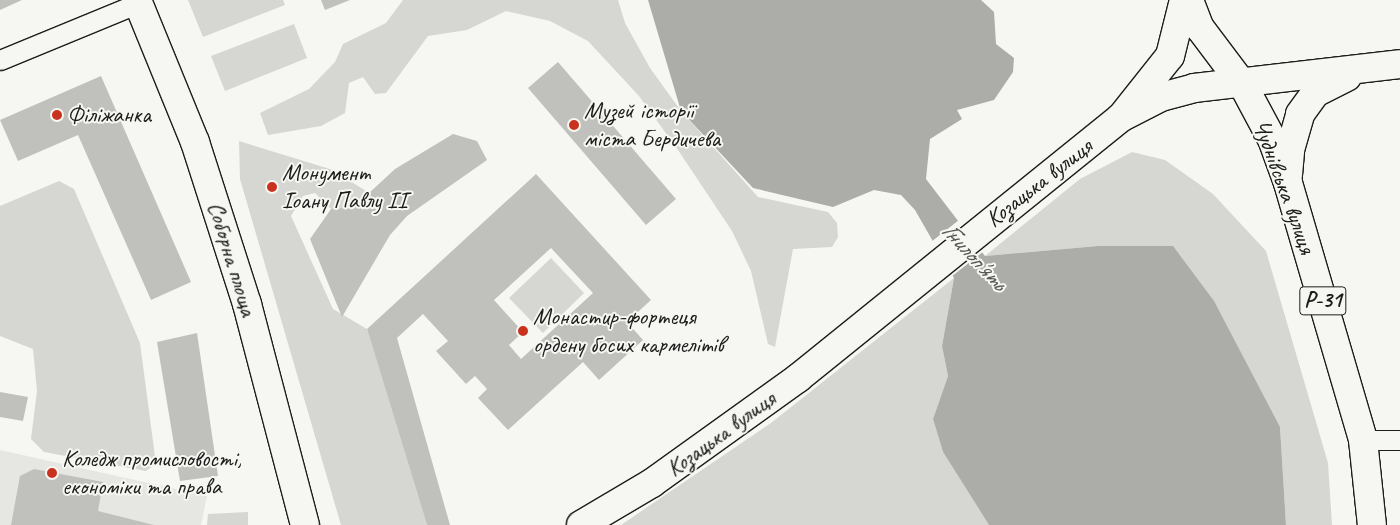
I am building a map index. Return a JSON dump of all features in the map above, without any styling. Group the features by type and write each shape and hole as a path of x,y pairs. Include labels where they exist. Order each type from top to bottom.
{"main road":[{"path":"1120,118 1170,56 1184,0"},
{"name":"Чуднівська вулиця","path":"1190,0 1200,28 1243,85 1272,139 1288,183 1363,440 1372,525"},
{"name":"Соборна площа","path":"137,2 195,142 247,304 305,525"},
{"name":"Козацька вулиця","path":"582,525 652,484 798,378 906,287 1020,200 1120,118 1178,93 1400,64"},
{"path":"1288,183 1290,150 1309,100 1331,83 1369,68"}],"street":[{"path":"0,60 137,2"},
{"path":"1363,440 1400,440"}],"shaded area":[{"path":"188,0 283,0 285,5 203,37"},
{"path":"403,0 618,0 625,23 650,68 681,111 758,197 828,212 837,223 838,237 832,247 793,249 775,347 768,344 751,271 732,231 678,150 639,96 588,41 550,21 506,11 467,30 428,36 386,93 375,94 363,77 349,83 345,113 321,126 268,135 260,113 309,89 335,62 343,44 386,23"},
{"path":"294,24 307,58 225,91 211,56"},
{"path":"239,141 333,170 369,193 354,207 331,209 315,193 303,196 291,216 333,309 367,329 427,525 341,525 240,179"},
{"path":"1132,152 1165,160 1213,194 1266,251 1328,463 1332,525 1286,525 1280,427 1173,247 1098,246 985,256 1080,179"},
{"path":"59,181 74,189 140,343 156,464 146,471 44,452 31,439 37,391 33,349 0,336 0,206"},
{"path":"551,258 584,293 543,333 509,298"},
{"path":"954,278 942,346 948,376 933,419 943,452 989,525 621,525 771,423"},
{"name":"Коледж промисловості, економіки та права","path":"0,450 207,496 201,525 0,525"},
{"path":"248,512 248,525 207,525 208,514"}],"water":[{"name":"Гнилоп'ять","path":"648,0 981,0 994,12 996,44 1014,58 1013,72 994,100 957,110 962,119 930,139 926,179 985,256 1098,246 1173,246 1214,301 1280,427 1286,525 989,525 943,452 933,419 948,376 942,346 954,278 915,210 901,195 874,190 833,207 753,188 681,111"}],"pier":[{"path":"959,220 984,251 951,277 931,242"}],"building":[{"path":"0,0 22,0 0,10"},
{"path":"321,0 350,0 325,10"},
{"path":"558,62 676,199 646,225 528,88"},
{"path":"101,76 191,282 151,300 78,135 18,161 0,120"},
{"path":"453,134 477,141 487,160 407,216 390,235 342,317 310,239 331,209 354,207 395,169"},
{"path":"536,174 651,300 627,322 643,340 599,380 583,362 508,430 478,398 487,389 475,376 466,384 436,351 448,341 423,314 397,338 450,525 427,525 367,329","holes":["551,248 593,293 521,359 509,345 523,332 494,300"]},
{"path":"197,333 218,476 180,481 157,342"},
{"path":"0,392 28,397 23,421 0,417"},
{"name":"Коледж промисловості, економіки та права","path":"34,469 103,482 98,511 154,525 11,525 20,476"}],"place":[{"name":"Філіжанка","path":"57,115"},
{"name":"Музей історії міста Бердичева","path":"574,125"},
{"name":"Монумент Іоану Павлу ІІ","path":"272,187"},
{"name":"Монастир-фортеця ордену босих кармелітів","path":"523,331"},
{"name":"Коледж промисловості, економіки та права","path":"52,473"}]}
